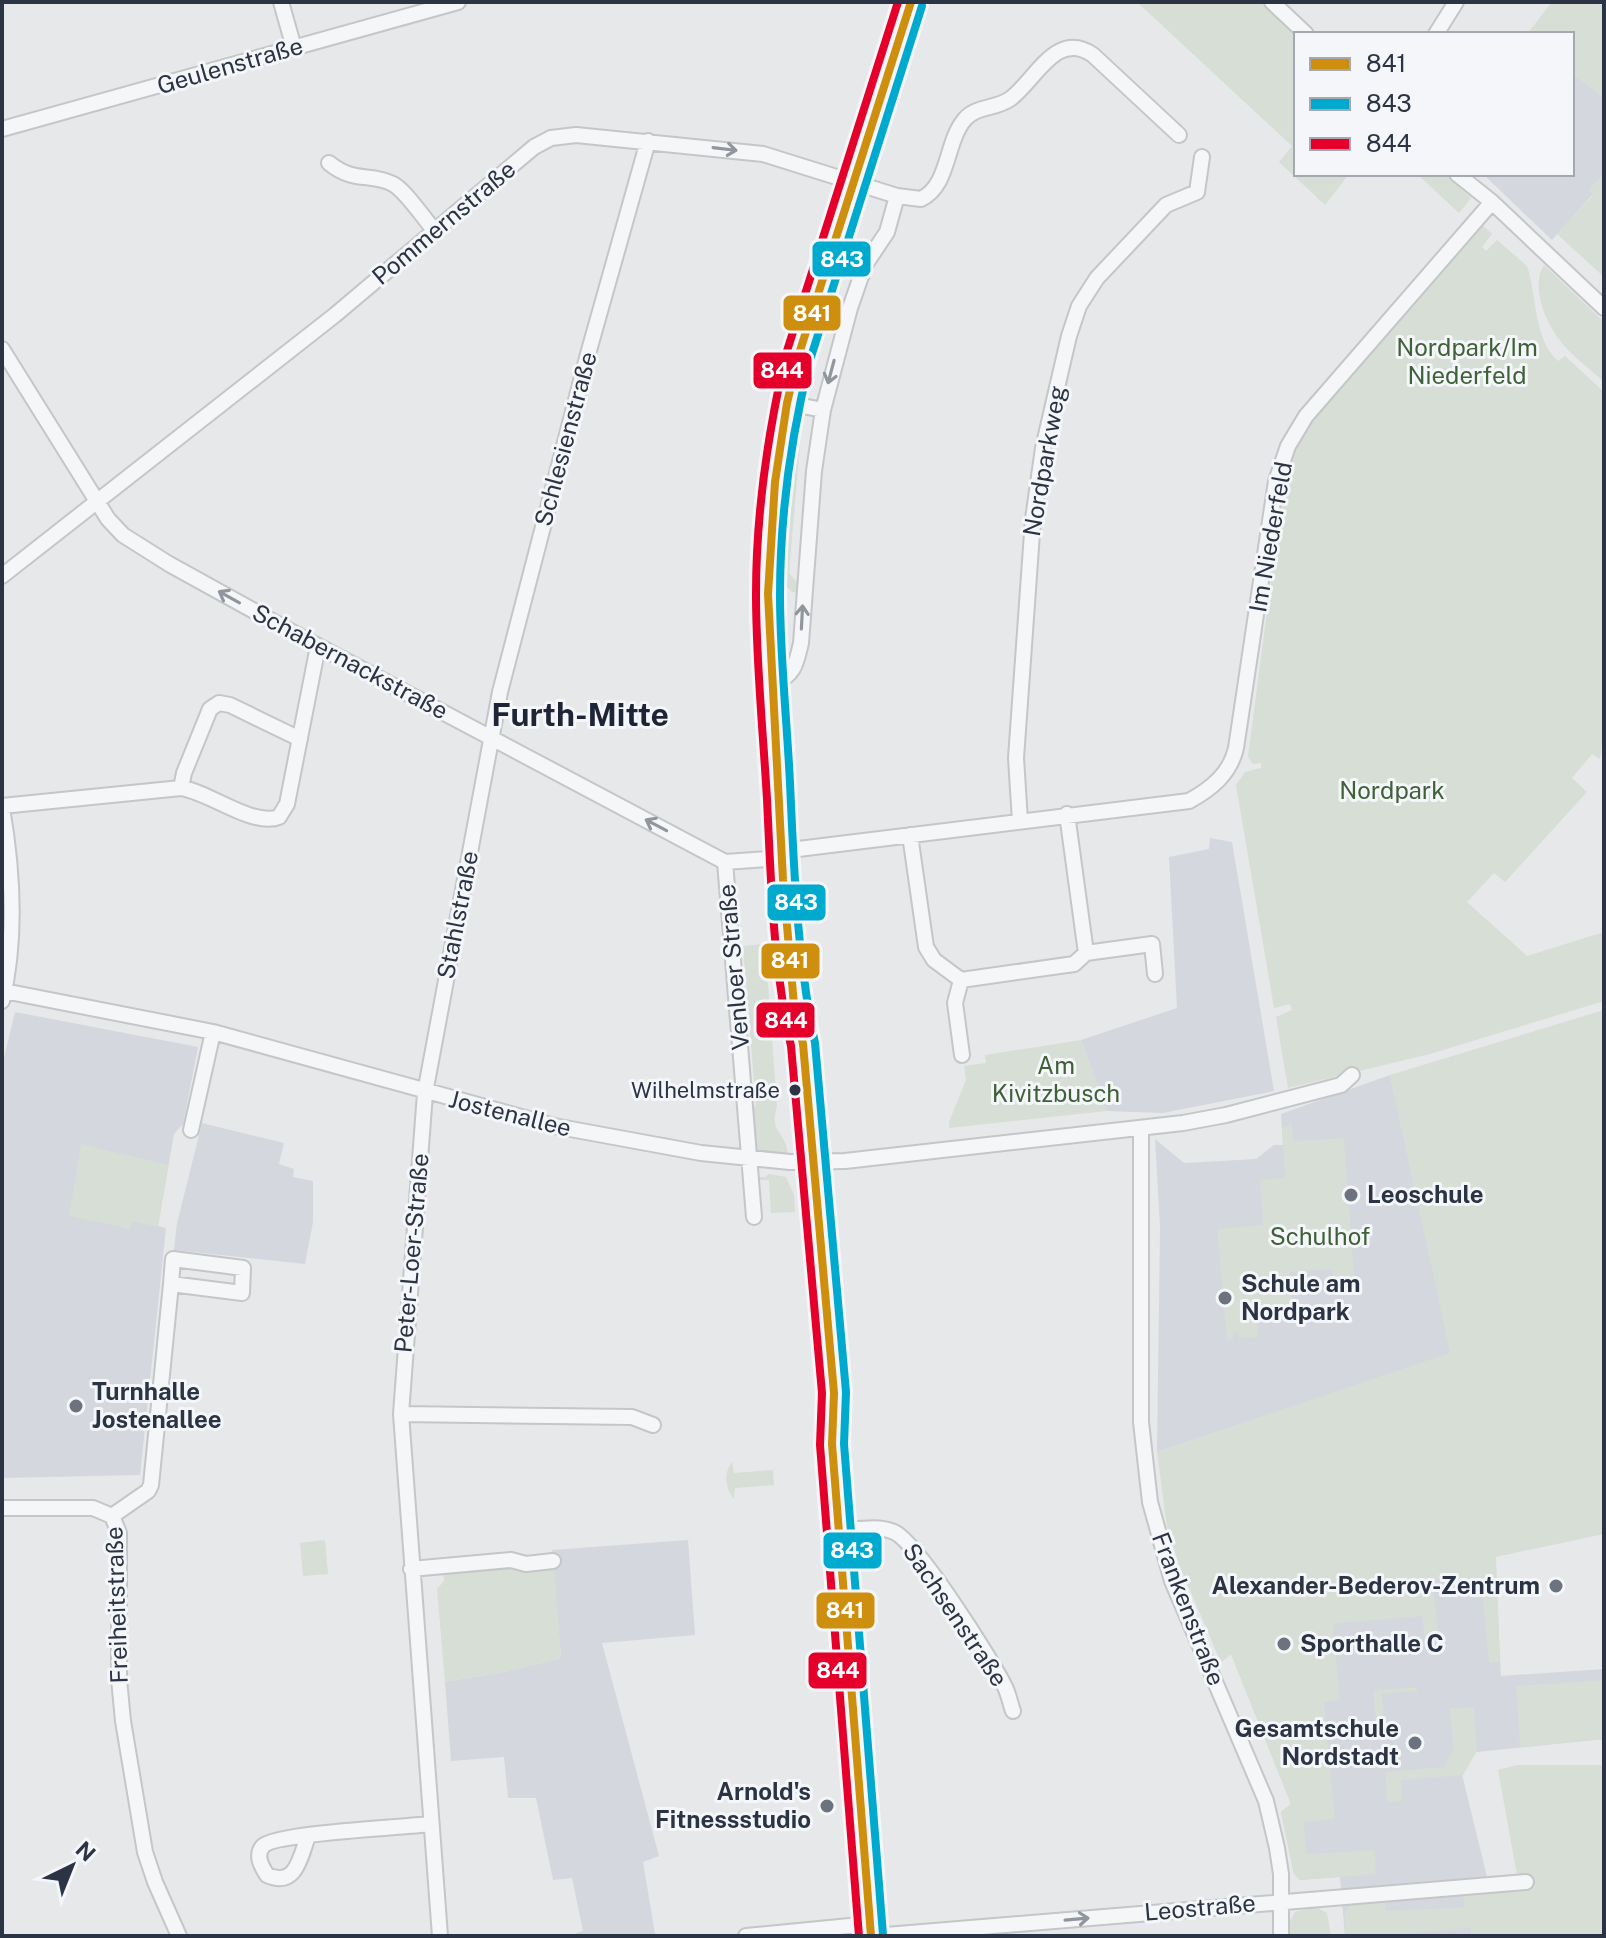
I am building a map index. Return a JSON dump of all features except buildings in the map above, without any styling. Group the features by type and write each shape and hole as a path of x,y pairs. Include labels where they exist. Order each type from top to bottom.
{"main road":[{"path":"872,1932 838,1531 832,1444 834,1393 803,1044 794,1005 782,854 768,594 775,482 787,403 801,346 911,2"}],"street":[{"path":"281,2 294,48"},
{"name":"Geulenstraße","path":"2,129 458,2"},
{"path":"1272,2 1304,32"},
{"path":"1437,32 1456,2"},
{"path":"855,182 912,199 931,194 955,136 967,116 1012,98 1057,51 1065,47 1086,50 1093,55 1179,135"},
{"name":"Pommernstraße","path":"2,576 335,315 542,142 563,135 576,135 763,154 855,182"},
{"name":"Schlesienstraße","path":"491,737 531,568 648,141"},
{"name":"Nordparkweg","path":"1020,821 1016,758 1033,519 1043,448 1069,336 1079,306 1097,278 1166,205 1197,192 1202,157"},
{"path":"329,163 347,175 397,186 435,231"},
{"path":"1460,176 1492,202 1604,308"},
{"path":"774,684 787,678 795,666 801,643 814,471 823,410 850,308 865,265 887,232 897,196"},
{"name":"Im Niederfeld","path":"1067,814 1189,801 1215,784 1232,762 1276,481 1288,446 1306,416 1492,202"},
{"name":"Schabernackstraße","path":"2,349 108,519 123,535 169,564 318,646 725,862"},
{"path":"787,403 823,410"},
{"path":"3,996 11,920 11,881 2,807 181,788 193,790 262,819 279,817 287,804 318,646"},
{"path":"181,788 210,709 219,703 230,705 300,739"},
{"name":"Stahlstraße","path":"425,1093 491,737"},
{"path":"725,862 1067,814 1086,953"},
{"path":"910,835 926,947 934,960 961,980 1074,964 1086,953 1152,944 1155,974"},
{"name":"Venloer Straße","path":"725,862 754,1217"},
{"path":"961,980 955,1003 962,1055"},
{"name":"Jostenallee","path":"3,996 213,1032 332,1063 425,1093 554,1126 648,1145 750,1159 813,1162"},
{"path":"191,1130 213,1032"},
{"path":"813,1162 1183,1123 1341,1085 1352,1075"},
{"name":"Peter-Loer-Straße","path":"425,1093 401,1414 440,1936"},
{"name":"Frankenstraße","path":"1141,1128 1141,1422 1150,1502 1172,1581 1266,1801 1277,1848 1281,1936"},
{"path":"173,1259 243,1268 242,1293 171,1284 173,1259"},
{"name":"Freiheitstraße","path":"171,1284 151,1485 148,1491 112,1516 119,1533 119,1679 123,1721 145,1852 179,1936"},
{"path":"401,1414 632,1417 653,1425"},
{"path":"2,1508 93,1508 112,1516"},
{"name":"Sachsenstraße","path":"838,1531 881,1528 892,1531 912,1545 1006,1688 1013,1711"},
{"path":"411,1569 511,1560 526,1564 553,1561"},
{"path":"308,1836 431,1824"},
{"name":"Leostraße","path":"746,1936 872,1932 1526,1882"}],"shaded area":[{"path":"1574,75 1604,98 1604,174 1589,190 1593,194 1552,240 1485,176 1574,176"},
{"path":"1210,838 1232,842 1274,1091 1163,1113 1107,1111 1081,1040 1177,1008 1169,857 1209,849"},
{"path":"15,1012 198,1047 183,1124 174,1134 158,1226 166,1228 140,1475 2,1478 2,1066"},
{"path":"1390,1075 1451,1353 1157,1452 1160,1227 1155,1139 1184,1163 1256,1159 1274,1145 1283,1145 1281,1114"},
{"path":"202,1123 284,1143 279,1164 294,1169 293,1177 313,1181 313,1222 305,1264 174,1250 177,1223"},
{"path":"688,1540 695,1635 602,1643 659,1856 643,1862 655,1934 575,1936 583,1931 572,1878 553,1880 536,1798 508,1798 504,1757 451,1761 445,1682 561,1658 552,1550"},
{"name":"Gesamtschule Nordstadt","path":"1495,1557 1501,1676 1604,1669 1604,1739 1457,1754 1491,1893 1527,1890 1530,1936 1345,1936 1340,1877 1300,1880 1294,1874 1281,1812 1291,1804 1231,1654 1221,1662 1211,1639 1401,1575"}],"green space":[{"path":"1137,2 1261,2 1294,33 1294,176 1347,176 1325,205 1279,162 1292,146"},
{"path":"1552,2 1604,2 1604,98 1574,75 1574,32 1529,32"},
{"path":"1604,174 1604,277 1557,234 1593,195 1589,190"},
{"path":"1419,176 1447,176 1471,198 1459,213"},
{"name":"Nordpark","path":"1481,224 1492,234 1482,247 1486,251 1497,240 1527,266 1540,329 1550,352 1558,361 1565,356 1604,392 1604,728 1600,759 1592,754 1572,778 1587,792 1505,882 1494,873 1467,902 1527,956 1604,932 1604,1001 1430,1054 1288,1088 1276,1017 1292,1010 1290,1004 1274,1008 1236,785 1245,772 1261,768 1261,763 1253,764 1248,757 1284,481 1293,450 1313,417"},
{"path":"1544,265 1604,322 1604,382 1576,358 1550,325 1539,294 1540,274"},
{"path":"800,444 789,573 799,585 798,593 787,587 795,448"},
{"path":"765,944 777,1106 775,1122 788,1153 782,1156 759,1153 753,1147 750,1107 756,1106 743,946"},
{"path":"1604,1010 1604,1534 1496,1557 1500,1662 1489,1663 1481,1581 1463,1583 1463,1589 1459,1589 1457,1578 1433,1580 1439,1640 1425,1641 1422,1616 1333,1624 1340,1700 1324,1702 1335,1819 1304,1822 1306,1854 1374,1850 1376,1874 1300,1880 1294,1874 1281,1812 1291,1804 1231,1654 1221,1662 1179,1565 1167,1527 1157,1452 1450,1353 1390,1075"},
{"name":"Am Kivitzbusch","path":"1081,1040 1107,1111 949,1128 966,1080 964,1066 986,1063 985,1055"},
{"name":"Schulhof","path":"1292,1123 1293,1141 1344,1138 1355,1286 1334,1286 1332,1269 1290,1272 1293,1316 1257,1319 1258,1337 1240,1338 1239,1332 1233,1333 1233,1339 1227,1340 1217,1229 1263,1225 1260,1180 1285,1178 1282,1128"},
{"path":"81,1144 168,1165 158,1227 132,1221 130,1229 69,1216"},
{"path":"769,1174 786,1177 794,1195 795,1212 771,1213 769,1180 756,1180 755,1177"},
{"path":"732,1462 734,1473 773,1470 774,1485 735,1488 734,1499 726,1480"},
{"path":"325,1540 328,1574 303,1576 300,1543"},
{"path":"514,1565 554,1567 561,1658 445,1682 437,1589 444,1581 443,1570"},
{"path":"1604,1680 1604,1739 1520,1747 1516,1686"},
{"path":"1417,1687 1417,1691 1382,1694 1385,1730 1355,1733 1354,1719 1359,1722 1376,1721 1373,1691"},
{"path":"1474,1707 1477,1751 1463,1775 1401,1780 1402,1801 1387,1802 1385,1772 1444,1767 1453,1748 1450,1708"},
{"path":"1517,1765 1604,1765 1604,1936 1471,1936 1470,1928 1405,1936 1345,1936 1347,1908 1357,1902 1385,1897 1386,1911 1464,1907 1464,1895 1526,1890 1526,1874 1517,1875 1498,1770"},
{"path":"1316,1907 1327,1913 1331,1936 1289,1936 1289,1923 1295,1912"}],"transit line":[{"name":"844","path":"859,1936 820,1445 822,1393 791,1046 780,985 774,923 756,594 764,473 786,354 898,2"},
{"name":"841","path":"871,1936 832,1444 834,1393 803,1044 794,1005 783,880 768,594 775,482 787,403 798,357 911,2"},
{"name":"843","path":"883,1935 844,1444 846,1392 815,1043 797,914 780,595 788,476 810,360 922,6"}],"place":[{"name":"Wilhelmstraße","path":"795,1090"},
{"name":"Leoschule","path":"1351,1195"},
{"name":"Schule am Nordpark","path":"1225,1298"},
{"name":"Turnhalle Jostenallee","path":"76,1406"},
{"name":"Alexander-Bederov-Zentrum","path":"1556,1586"},
{"name":"Sporthalle C","path":"1284,1644"},
{"name":"Gesamtschule Nordstadt","path":"1415,1743"},
{"name":"Arnold's Fitnessstudio","path":"827,1806"}],"district":[{"name":"Furth-Mitte","path":"580,715"}],"park label":[{"name":"Nordpark/Im Niederfeld","path":"1467,362"}]}
